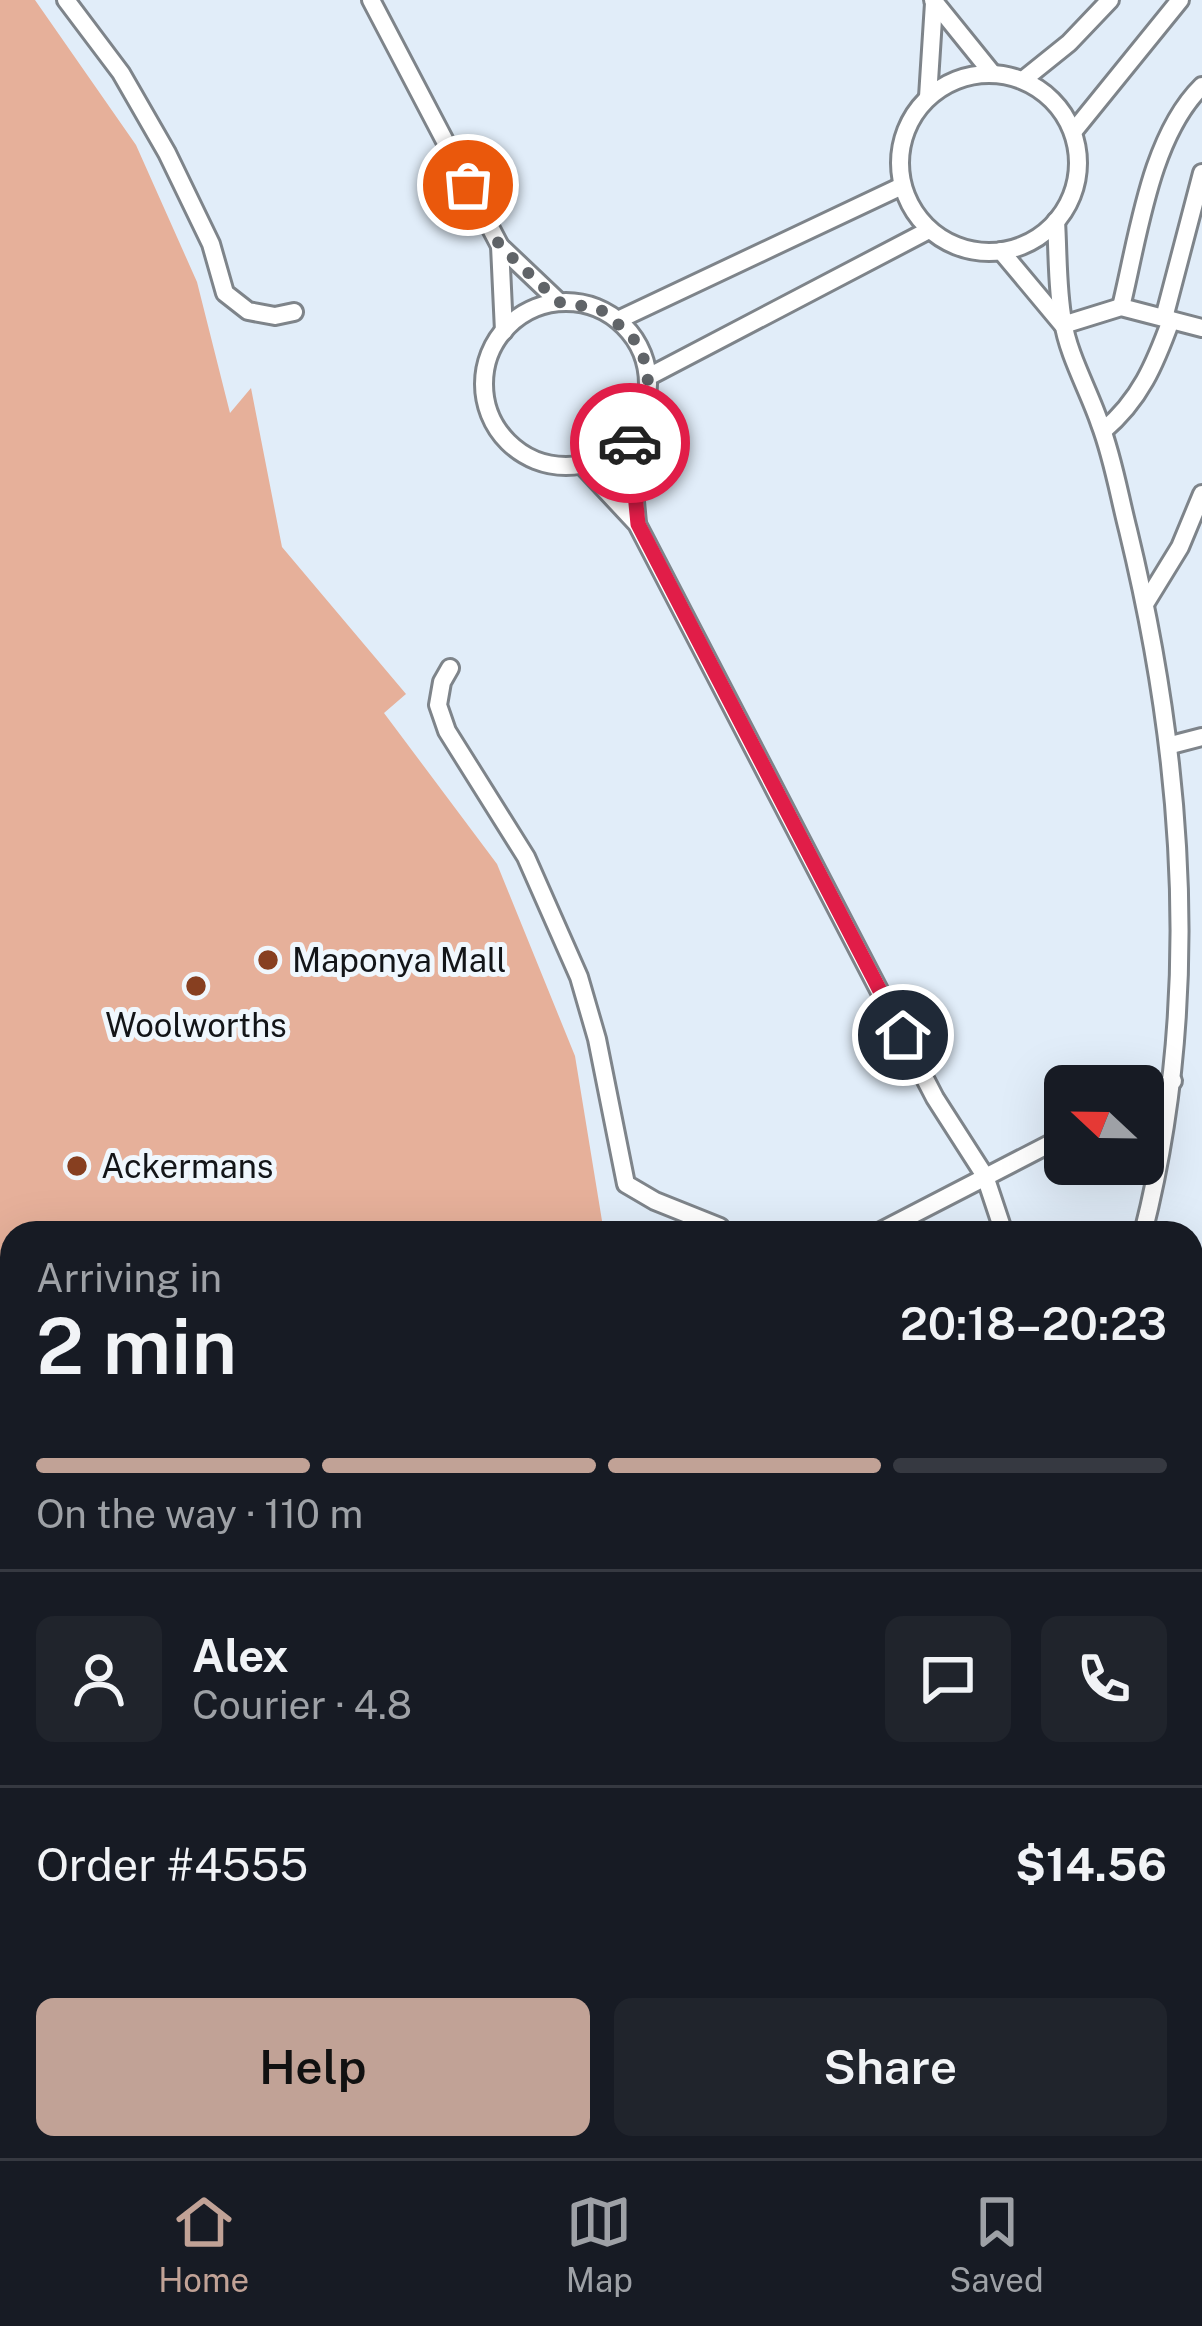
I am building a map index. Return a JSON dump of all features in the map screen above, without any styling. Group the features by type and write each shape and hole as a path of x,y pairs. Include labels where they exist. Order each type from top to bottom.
{"lane":[{"path":"66,0 121,73 167,153 211,244 225,293 248,310 275,316 294,312"},
{"path":"371,0 500,246 559,302"},
{"path":"1023,80 1069,43 1110,0"},
{"path":"1072,132 1180,0"},
{"path":"933,2 992,73"},
{"path":"928,97 933,2"},
{"path":"992,73 1023,80 1061,110 1078,155 1076,178 1069,202 1040,236 1001,251 975,251 950,244 929,230 912,210 899,162 902,138 928,97 947,83 992,73"},
{"path":"1121,307 1163,148 1176,118 1202,86"},
{"path":"1103,431 1127,411 1148,379 1202,173"},
{"path":"617,320 902,186"},
{"path":"1056,221 1063,325 1103,431 1145,604 1171,745 1180,850 1179,985 1173,1081 1146,1221"},
{"path":"648,377 929,230"},
{"path":"500,246 503,331 485,371 484,394 501,435 518,451 559,467 608,455 629,436 640,419 648,377 643,356 617,320 600,309 559,302 538,307 503,331"},
{"path":"1001,251 1063,325"},
{"path":"1063,325 1121,307 1202,328"},
{"path":"629,436 638,524"},
{"path":"582,465 638,524 935,1098 985,1176 1000,1221"},
{"path":"1145,604 1180,547 1202,494"},
{"path":"450,668 442,682 439,705 447,730 526,857 579,977 597,1039 626,1184 705,1221"},
{"path":"1171,745 1202,736"},
{"path":"1164,1086 1173,1081"},
{"path":"900,1221 1044,1146"}],"shaded area":[{"name":"Maponya Mall","path":"0,0 1202,0 1202,1221 0,1221"}],"building":[{"name":"Maponya Mall","path":"0,0 35,0 136,145 197,282 230,413 251,388 282,547 406,694 384,713 497,864 575,1056 602,1221 0,1221"}],"way so far":[{"path":"468,185 500,246 559,302 600,309 632,336 648,377 646,399 630,443"}],"place":[{"name":"Maponya Mall","path":"268,960"},
{"name":"Woolworths","path":"196,986"},
{"name":"Ackermans","path":"77,1166"}],"route":[{"path":"630,443 638,524 903,1035"}]}
